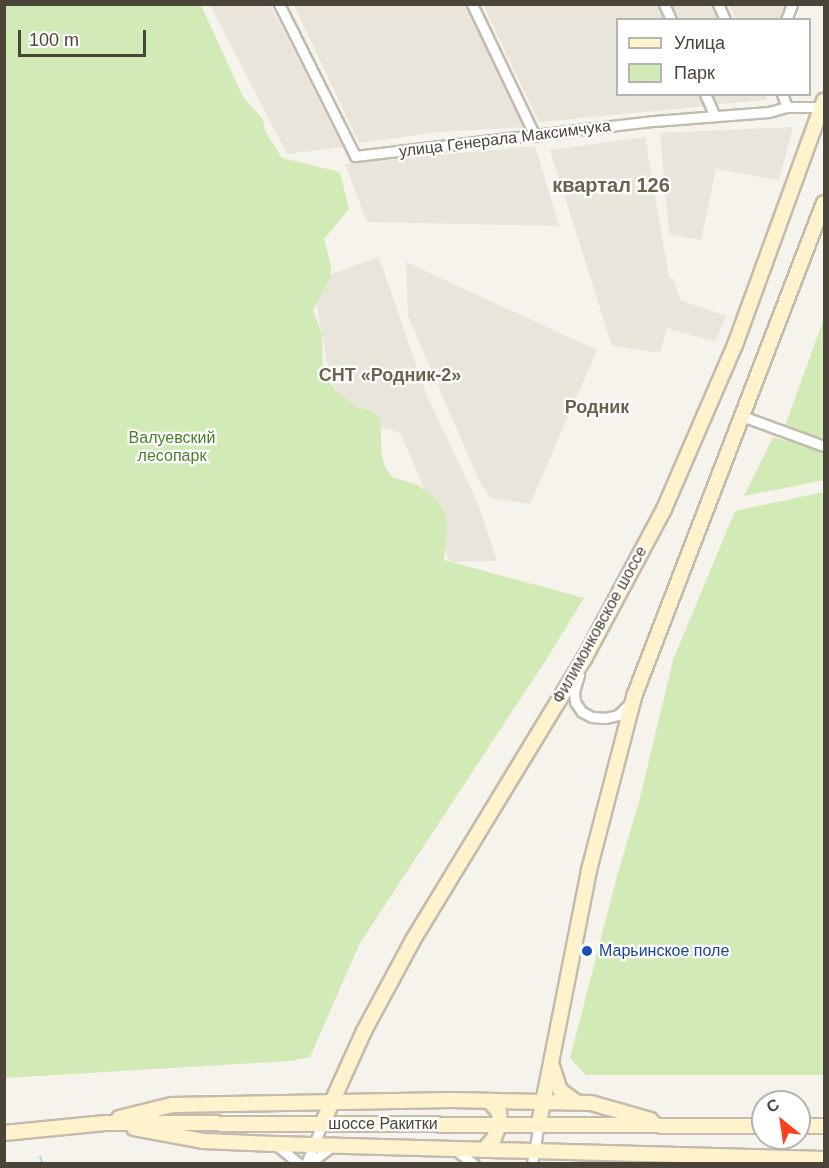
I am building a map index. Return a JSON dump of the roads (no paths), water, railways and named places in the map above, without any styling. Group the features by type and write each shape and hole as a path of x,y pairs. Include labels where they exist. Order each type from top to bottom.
{"main road":[{"name":"Филимонковское шоссе","path":"322,1124 364,1031 415,937 584,659 664,509 735,345 824,104"},
{"path":"539,1123 590,870 635,694 825,203"},
{"path":"551,1062 560,1090 576,1102"},
{"path":"484,1150 494,1138 500,1124 499,1112 489,1101"},
{"path":"106,1123 172,1105 543,1101 591,1103 667,1125"},
{"path":"106,1123 203,1141 484,1150 533,1157 825,1159"},
{"name":"шоссе Ракитки","path":"4,1133 106,1123 539,1123 751,1126"},
{"path":"322,1124 325,1134 336,1145"},
{"path":"671,1164 687,1157"}],"street":[{"name":"улица Генерала Максимчука","path":"279,4 355,156 769,112 787,107 824,104"},
{"path":"472,4 536,136"},
{"path":"664,4 670,18"},
{"path":"718,4 724,18"},
{"path":"706,96 715,116"},
{"path":"783,96 787,107"},
{"path":"742,416 825,446"},
{"path":"584,659 574,691 575,702 582,712 592,717 605,718 618,715 626,709 635,694"},
{"path":"533,1157 539,1123"},
{"path":"308,1164 322,1124"},
{"path":"275,1144 300,1164"},
{"path":"308,1164 322,1152 336,1145"},
{"path":"454,1149 474,1164"}],"waterway":[{"path":"40,1157 43,1164"}],"place":[{"name":"Марьинское поле","path":"587,951"}],"district":[{"name":"квартал 126","path":"611,185"},
{"name":"СНТ «Родник-2»","path":"390,375"},
{"name":"Родник","path":"597,407"}],"park label":[{"name":"Валуевский лесопарк","path":"172,447"}]}
